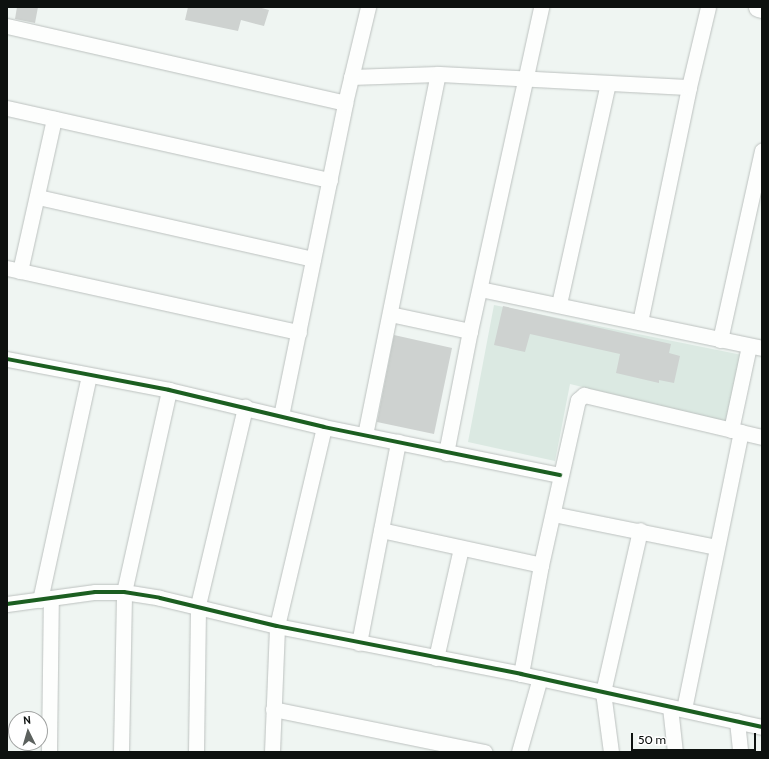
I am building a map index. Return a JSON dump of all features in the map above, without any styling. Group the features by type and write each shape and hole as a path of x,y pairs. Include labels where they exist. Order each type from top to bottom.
{"street":[{"path":"281,416 345,103 368,7"},
{"path":"446,453 470,331 527,79 541,7"},
{"path":"640,322 689,87 708,7"},
{"path":"758,7 762,8"},
{"path":"7,26 345,103"},
{"path":"351,77 438,74 689,87"},
{"path":"365,435 438,74"},
{"path":"559,304 608,82"},
{"path":"7,108 330,180"},
{"path":"54,119 38,197 14,269 299,332"},
{"path":"720,340 762,151"},
{"path":"38,197 313,259"},
{"path":"480,289 559,304 756,347 736,431 716,547 677,708 675,752"},
{"path":"390,314 470,331"},
{"path":"8,362 169,390 324,427 560,475"},
{"path":"49,752 46,599 89,375"},
{"path":"121,752 124,592 169,390"},
{"path":"521,674 541,565 578,400 584,395 762,437"},
{"path":"196,752 198,605 245,407"},
{"path":"272,752 277,626 324,427"},
{"path":"359,643 398,442"},
{"path":"553,514 640,530 716,547"},
{"path":"381,530 541,565"},
{"path":"611,752 603,692 640,530"},
{"path":"436,658 460,548"},
{"path":"7,604 95,592 124,592 198,605 277,626 521,674 737,721 762,725"},
{"path":"519,752 540,678"},
{"path":"273,709 484,752"},
{"path":"737,721 740,752"}],"shaded area":[{"path":"494,305 742,355 728,422 570,384 555,461 468,442"}],"building":[{"path":"17,7 38,7 35,23 15,19"},
{"path":"188,7 258,7 269,10 264,26 241,20 238,31 185,20"},
{"path":"503,306 671,344 669,353 680,356 674,383 659,380 659,383 616,373 620,354 530,334 525,352 494,345"},
{"path":"394,335 452,348 434,434 377,422"}],"cycle path":[{"path":"7,359 169,390 324,427 560,475"},
{"path":"7,604 95,592 124,592 160,598 277,626 521,674 762,727"}]}
